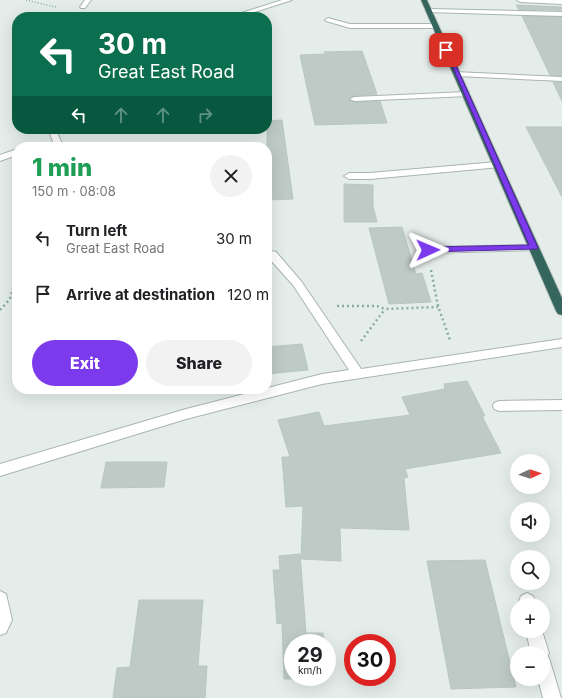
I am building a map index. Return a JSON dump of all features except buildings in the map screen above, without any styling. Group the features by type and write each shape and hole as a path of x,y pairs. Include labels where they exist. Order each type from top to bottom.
{"highway":[{"path":"424,0 562,311"}],"street":[{"path":"83,7 88,0"},
{"path":"249,12 289,0"},
{"path":"520,0 562,2"},
{"path":"429,11 562,14"},
{"path":"328,20 350,26 436,26"},
{"path":"457,74 562,78"},
{"path":"354,99 466,94"},
{"path":"0,158 12,154"},
{"path":"349,176 377,176 497,165"},
{"path":"428,250 534,248"},
{"path":"272,254 297,283 357,374"},
{"path":"272,392 322,379 562,343"},
{"path":"0,470 186,414 264,394"},
{"path":"499,406 562,405"},
{"path":"0,599 4,620 0,627"},
{"path":"549,686 552,698"}],"path":[{"path":"26,0 55,7 58,6"},
{"path":"428,250 438,306 456,358"},
{"path":"0,310 10,299 12,292"},
{"path":"314,308 330,306 377,306 385,309 438,306"},
{"path":"349,361 385,309"}],"route":[{"path":"428,250 534,248 446,50"}]}
